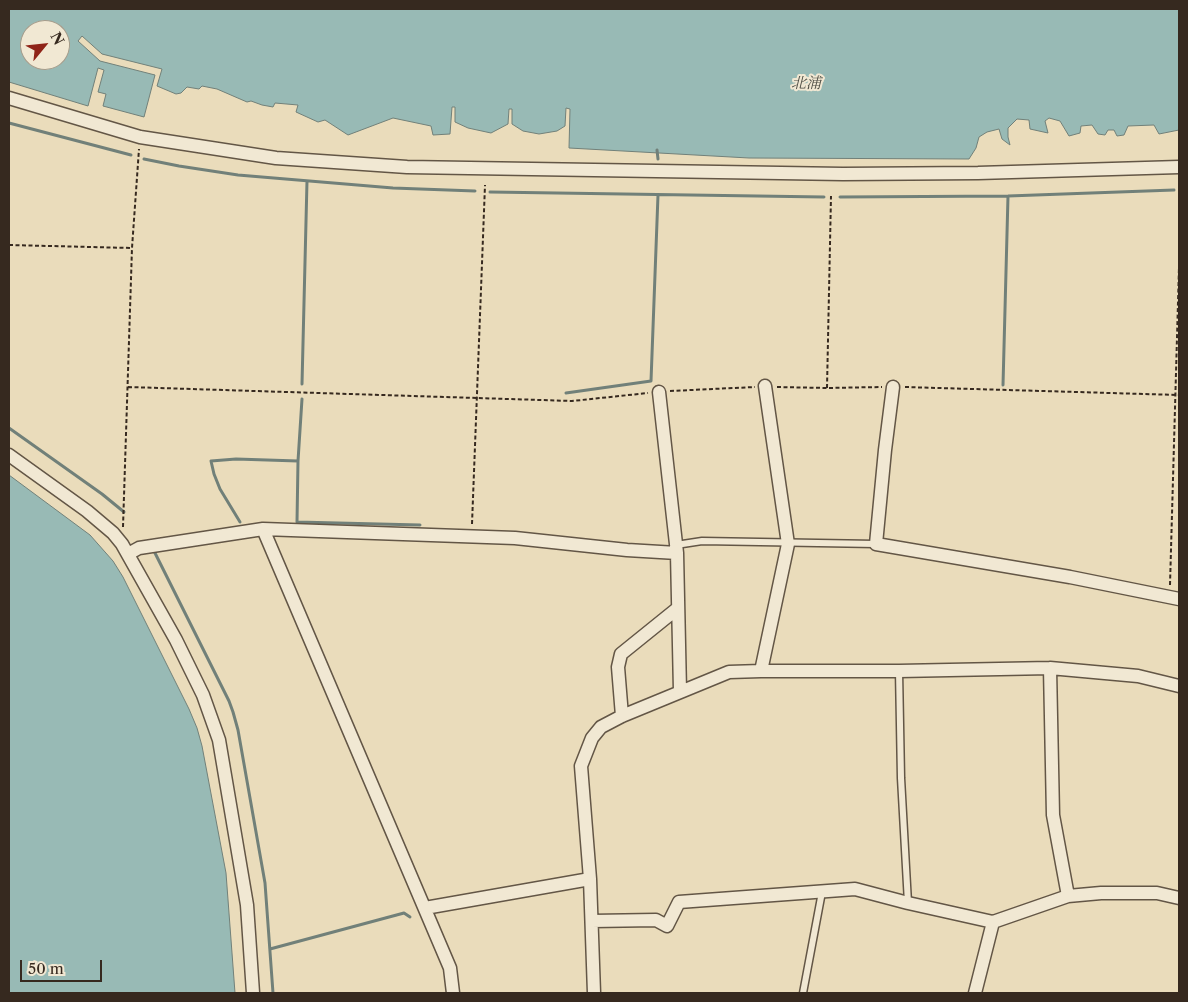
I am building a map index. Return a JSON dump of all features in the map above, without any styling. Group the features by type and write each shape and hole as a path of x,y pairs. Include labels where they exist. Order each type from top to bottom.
{"street":[{"path":"9,98 140,137 276,158 407,168 853,174 978,173 1179,167"},
{"path":"762,670 788,544 765,386"},
{"path":"893,387 876,544 1070,577 1175,598"},
{"path":"659,392 676,549 680,691"},
{"path":"9,455 87,511 113,533 125,549 176,640 203,695 219,740 247,905 253,993"},
{"path":"263,529 450,968 453,993"},
{"path":"125,549 263,529 515,538 627,550 676,549"},
{"path":"622,716 618,667 621,654 678,608"},
{"path":"1050,668 1053,816 1068,896"},
{"path":"594,993 590,878 582,766 592,738 602,726 680,691 729,672 762,670 899,671 1050,668 1138,676 1179,686"},
{"path":"425,908 590,878"},
{"path":"592,921 656,920 667,926 679,902 856,889 993,922 1068,896 1101,893 1157,893 1179,898"},
{"path":"975,993 993,922"}],"lane":[{"path":"676,549 702,541 788,544 876,544"},
{"path":"899,671 901,778 908,903"},
{"path":"803,993 822,892"}],"path":[{"path":"125,549 132,248 140,137"},
{"path":"472,536 485,185"},
{"path":"827,388 831,196"},
{"path":"9,244 132,248"},
{"path":"1175,598 1179,266"}],"water":[{"name":"北浦","path":"9,9 1179,9 1179,130 1159,134 1154,125 1128,126 1124,135 1117,136 1114,130 1108,130 1105,135 1098,134 1092,125 1081,126 1080,133 1069,136 1060,121 1049,118 1045,121 1048,133 1030,129 1029,120 1017,119 1008,128 1010,145 1002,139 999,129 987,132 979,137 976,148 969,159 749,158 569,148 570,109 566,108 565,126 557,131 539,134 523,131 512,124 512,109 509,109 508,124 491,133 468,128 455,122 455,107 452,107 450,134 433,135 431,126 393,118 348,135 325,120 318,122 296,112 298,105 275,103 273,107 262,105 251,101 247,102 217,89 202,86 199,89 187,87 181,93 176,94 157,86 162,69 102,54 82,36 78,41 100,61 155,75 144,117 103,106 106,94 98,92 104,70 98,68 88,106 9,82"},
{"path":"9,475 90,535 113,561 123,577 189,709 202,746 226,873 235,993 9,993"}],"waterway":[{"path":"9,123 131,155"},
{"path":"657,150 658,159"},
{"path":"144,159 238,175 393,188 475,191"},
{"path":"302,384 307,181"},
{"path":"840,197 1008,196 1174,190"},
{"path":"490,192 824,197"},
{"path":"566,393 651,381 658,195"},
{"path":"1003,385 1008,196"},
{"path":"302,399 297,522 420,525"},
{"path":"9,428 102,494 124,512"},
{"path":"240,522 220,489 211,461 236,459 298,461"},
{"path":"153,549 229,701 238,730 265,883 273,993"},
{"path":"270,949 404,913 410,917"}]}
